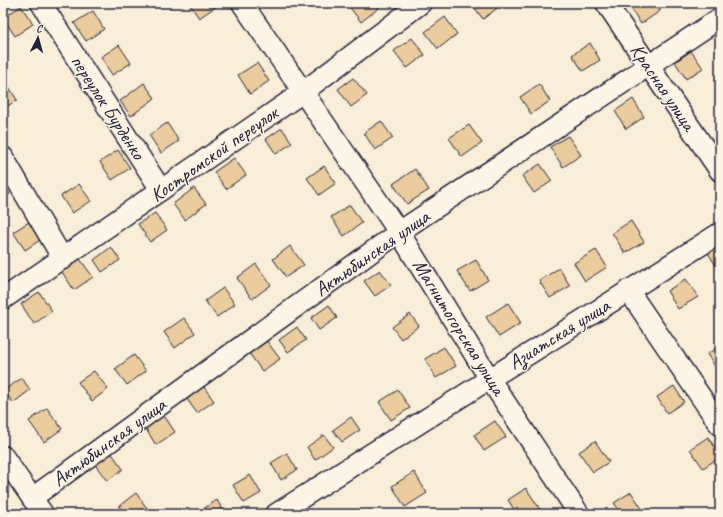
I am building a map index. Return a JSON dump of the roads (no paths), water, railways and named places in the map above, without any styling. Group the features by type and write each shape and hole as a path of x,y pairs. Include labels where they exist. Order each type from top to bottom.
{"street":[{"name":"переулок Бурденко","path":"40,3 162,190"},
{"name":"Магнитогорская улица","path":"242,3 399,232 489,378 579,514"},
{"name":"Костромской переулок","path":"3,299 302,92 421,3"},
{"name":"Красная улица","path":"606,3 720,171"},
{"name":"Актюбинская улица","path":"32,498 399,232 720,18"},
{"path":"3,157 62,259"},
{"name":"Азиатская улица","path":"276,514 303,507 489,378 720,233"},
{"path":"628,290 720,425"},
{"path":"3,456 43,514"}]}
